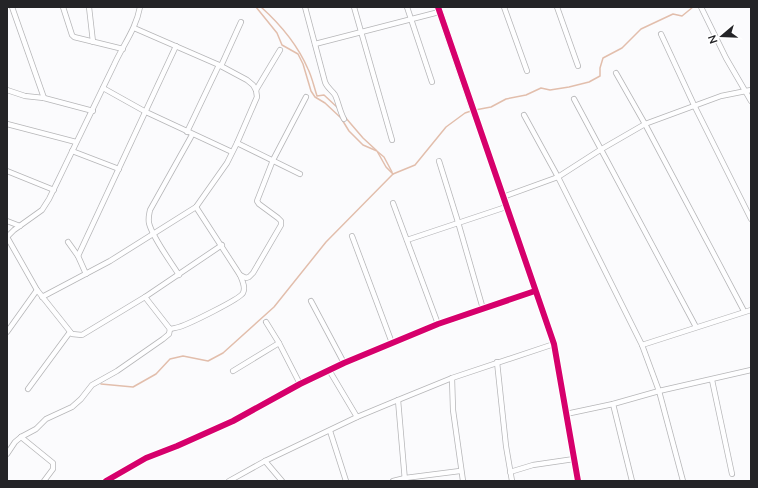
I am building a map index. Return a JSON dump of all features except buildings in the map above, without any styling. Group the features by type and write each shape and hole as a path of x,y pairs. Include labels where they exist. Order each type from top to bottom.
{"street":[{"path":"63,7 72,35 77,38 123,49"},
{"path":"89,7 93,42"},
{"path":"140,7 134,28 49,199 42,210 7,237 37,290 70,332 77,336 82,335 145,297 222,245"},
{"path":"305,7 326,86 336,97 344,119"},
{"path":"354,7 392,140"},
{"path":"407,7 432,82"},
{"path":"504,7 527,71"},
{"path":"557,7 578,66"},
{"path":"7,13 13,9 44,98"},
{"path":"315,44 410,19 439,9 554,344 578,481"},
{"path":"702,9 726,58 751,101"},
{"path":"179,275 154,234 148,218 150,210 190,134 241,22"},
{"path":"134,28 220,66 247,80 256,90"},
{"path":"661,34 694,105 751,219"},
{"path":"78,256 176,46"},
{"path":"42,297 86,274 154,234 196,207 232,152 256,97 256,90 280,50"},
{"path":"616,73 645,124 744,311"},
{"path":"103,88 190,134 232,152"},
{"path":"7,90 25,96 44,98 93,111"},
{"path":"503,197 558,177 600,150 645,124 720,96 751,90"},
{"path":"240,274 246,278 253,273 281,225 281,221 278,218 257,201 274,160 306,97"},
{"path":"574,99 696,327"},
{"path":"524,115 558,177 642,345 659,391 683,481"},
{"path":"7,124 76,142"},
{"path":"237,142 300,174"},
{"path":"72,151 119,169"},
{"path":"438,161 458,222 483,309"},
{"path":"7,171 54,190"},
{"path":"393,203 438,324"},
{"path":"170,329 187,323 239,297 244,292 240,274 196,207"},
{"path":"407,240 506,207"},
{"path":"7,221 20,226"},
{"path":"352,236 392,343"},
{"path":"68,242 78,256 86,274"},
{"path":"7,332 37,290"},
{"path":"106,481 115,479 146,458 233,421 300,384 344,363 438,324 535,291"},
{"path":"145,297 170,329"},
{"path":"311,301 344,363"},
{"path":"642,345 751,310"},
{"path":"266,322 279,343 300,384"},
{"path":"7,454 15,442 21,437 36,429 46,419 72,407 92,386 117,371 163,339 169,334 170,329"},
{"path":"28,389 70,332"},
{"path":"233,371 279,343"},
{"path":"229,481 265,461 357,417 452,378 554,344"},
{"path":"497,362 506,446 512,481"},
{"path":"330,370 357,417"},
{"path":"566,414 751,370"},
{"path":"452,378 453,410 460,471 463,481"},
{"path":"712,380 732,474"},
{"path":"398,400 405,479"},
{"path":"613,404 632,481"},
{"path":"330,431 346,481"},
{"path":"21,437 53,463 54,469 44,481"},
{"path":"510,472 533,465 574,458"},
{"path":"265,461 282,481"},
{"path":"392,481 460,471"}],"waterway":[{"path":"256,7 277,33 282,45 298,54 303,64 311,91 315,97 325,103 341,118 349,131 363,145 377,151 386,167 393,174"},
{"path":"261,7 282,28 294,44 304,60 317,96 324,95 338,108"},
{"path":"475,110 491,107 506,99 526,95 541,88 550,90 589,82 600,76 600,68 603,58 622,48 641,29 673,14 682,16 693,7"},
{"path":"101,384 133,387 156,374 170,359 183,356 208,361 223,353 274,307 326,242 393,174 415,165 446,127 465,113 471,111"},
{"path":"345,117 363,138 376,150"},
{"path":"378,152 384,157 392,172"}],"cycle path":[{"path":"438,7 554,344 578,481"},
{"path":"106,481 146,458 233,421 300,384 344,363 438,324 535,291"}]}
